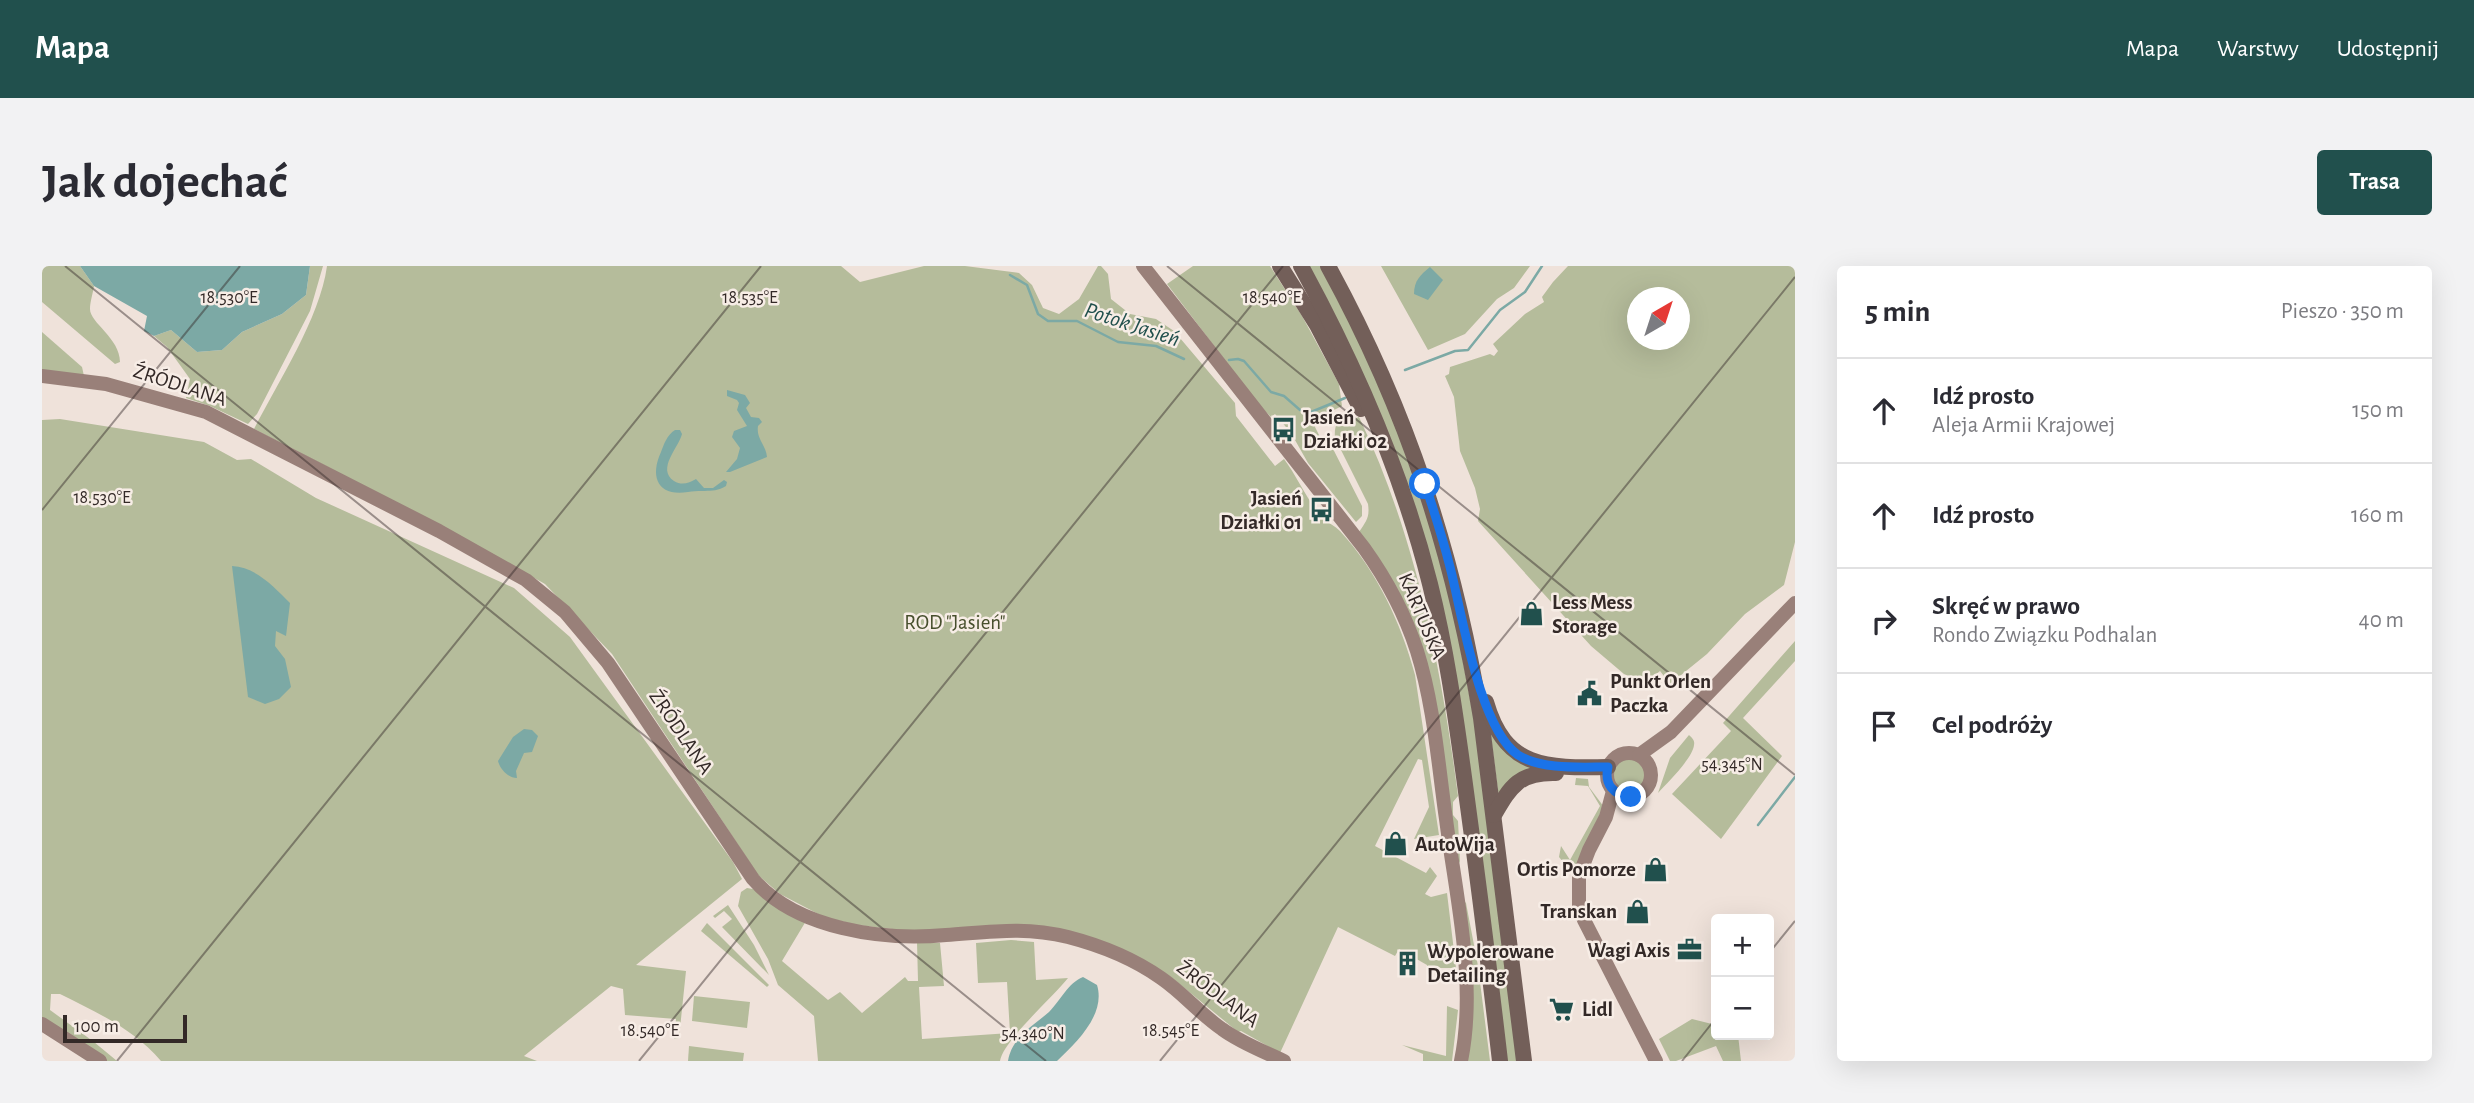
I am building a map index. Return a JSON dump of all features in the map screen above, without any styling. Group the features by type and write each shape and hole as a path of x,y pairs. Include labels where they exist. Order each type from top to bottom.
{"main road":[{"path":"1280,266 1317,325 1350,388 1415,530"},
{"path":"1301,266 1358,377 1380,430 1415,530 1445,651 1472,835 1500,1061"},
{"path":"1328,266 1376,359 1418,465 1444,545 1472,663 1494,815 1524,1061"},
{"path":"1472,663 1495,729 1502,740 1520,756 1613,783"},
{"path":"1494,815 1506,794 1517,782 1532,774 1559,773 1613,783"}],"street":[{"name":"KARTUSKA","path":"1143,266 1364,548 1391,591 1410,631 1428,692 1466,970 1466,1025 1461,1061"},
{"name":"ŹRÓDLANA","path":"42,376 106,384 206,412 439,531 526,580 565,612 608,663 753,878 781,905 818,921 893,935 945,936 1021,929 1069,937 1143,967 1161,978 1224,1031 1284,1061"},
{"path":"1644,759 1795,603"},
{"path":"1644,759 1622,753 1613,759 1613,783 1606,817 1583,865 1578,892 1584,920 1656,1061"},
{"path":"1613,783 1637,795 1647,788 1651,776 1644,759"},
{"path":"42,1024 100,1061"}],"green space":[{"path":"42,266 80,266 94,286 91,314 111,338 119,353 120,362 115,364 42,302"},
{"path":"310,266 323,266 310,311 257,414 248,424 186,398 190,379 167,347 154,336 171,330 197,352 222,350 242,332 282,314 306,295"},
{"name":"ROD \"Jasień\"","path":"327,266 841,266 860,282 924,266 965,266 1019,273 1032,285 1043,308 1059,314 1079,299 1098,266 1101,266 1108,274 1111,299 1130,314 1156,319 1174,331 1235,403 1236,416 1275,466 1284,459 1318,512 1340,531 1353,547 1386,598 1403,636 1415,675 1439,835 1414,839 1429,807 1422,760 1418,759 1375,846 1426,873 1430,867 1437,876 1425,894 1431,897 1447,893 1456,968 1427,968 1427,965 1399,949 1395,956 1338,927 1280,1053 1241,1031 1238,1032 1171,977 1070,933 919,932 857,925 824,917 780,894 758,875 612,654 545,584 434,522 254,429 307,328 323,286"},
{"path":"1193,266 1270,266 1302,316 1339,384 1342,406 1312,421 1320,437 1328,439 1362,506 1362,516 1356,522 1308,463 1291,433 1275,414 1271,417 1259,405 1167,284"},
{"path":"1307,266 1323,266 1393,413 1447,577 1481,757 1519,1061 1505,1061 1435,581"},
{"path":"1381,266 1530,266 1514,288 1497,299 1465,334 1428,350"},
{"path":"1568,266 1795,266 1795,542 1784,585 1745,614 1707,654 1670,684 1660,671 1645,683 1624,674 1591,646 1478,521 1480,509 1475,488 1460,451 1454,397 1445,376 1449,374 1450,367 1490,354 1494,356 1498,351 1493,344 1525,314 1544,302 1542,297"},
{"path":"42,332 82,367 84,376 42,372"},
{"path":"1347,413 1351,420 1359,417 1396,508 1411,555 1434,650 1458,796 1453,802 1453,815 1458,821 1458,865 1478,966 1490,1061 1466,1061 1469,1043 1428,671 1359,532 1368,516 1368,504 1335,438 1337,424"},
{"path":"60,419 204,442 237,460 251,459 316,498 514,588 570,637 733,862 742,879 636,965 686,971 679,1038 674,1039 676,1019 625,1015 623,989 611,986 524,1056 537,1061 161,1061 139,1040 114,1022 60,994 51,994 50,1010 117,1061 106,1061 42,1019 42,420"},
{"path":"1795,641 1795,661 1743,718 1782,756 1721,839 1672,794 1731,731 1723,723"},
{"path":"1490,730 1537,769 1499,798"},
{"path":"1689,735 1694,742 1693,750 1658,793 1670,758"},
{"path":"1629,757 1641,762 1646,774 1641,786 1629,791 1617,786 1612,774 1617,762"},
{"path":"1576,778 1588,779 1589,787 1604,807 1576,867 1569,869 1559,857 1561,846 1570,860 1600,806 1588,786 1575,785"},
{"path":"747,888 806,921 782,961 828,1000 840,992 862,1013 905,977 908,981 918,981 917,942 940,943 944,986 919,987 922,1039 1010,1033 1007,982 978,983 976,943 1011,940 1034,942 1036,980 1068,978 1019,1031 1003,1052 1000,1061 818,1061 814,1016 778,985 768,959 738,906 741,892"},
{"path":"728,905 754,945 769,975 722,927 732,919 724,911 715,918 713,916"},
{"path":"707,923 769,985 767,987 701,931"},
{"path":"694,996 750,1002 747,1028 692,1021"},
{"path":"1447,1006 1458,1010 1452,1061 1423,1061 1423,1054 1402,1045 1446,1056"},
{"path":"1692,1019 1711,1024 1711,1040 1739,1040 1741,1061 1723,1061 1716,1046 1670,1061 1659,1039"},
{"path":"689,1046 744,1053 743,1061 688,1061"}],"water":[{"path":"80,266 310,266 306,295 282,314 242,332 222,350 197,352 171,330 154,336 144,331 147,316 94,286"},
{"path":"1430,267 1443,280 1428,300 1414,294 1418,279"},
{"path":"727,390 745,395 750,403 746,408 751,417 759,418 762,422 758,431 767,457 730,472 726,472 737,459 740,448 732,437 734,431 747,426 737,410 739,403 727,396"},
{"path":"675,430 680,430 682,434 668,464 669,476 680,483 696,479 704,488 713,488 724,480 727,482 726,486 712,491 678,493 670,492 659,484 656,470 658,461 666,440"},
{"path":"232,566 257,574 290,603 286,636 276,631 275,646 285,659 291,687 279,699 265,704 248,697"},
{"path":"524,729 532,730 538,736 532,752 524,753 516,771 517,778 514,778 505,772 498,761 513,737"},
{"path":"1083,977 1097,985 1099,996 1094,1017 1073,1045 1057,1061 1008,1061 1019,1039 1049,1012 1073,983"}],"waterway":[{"name":"Potok Jasień","path":"1405,370 1455,351 1468,350 1500,310 1525,292 1542,266"},
{"name":"Potok Jasień","path":"1010,275 1027,285 1038,314 1048,321 1077,321 1118,342 1156,346 1184,359"},
{"path":"1229,360 1244,361 1271,392 1284,396 1300,410"},
{"name":"Potok Jasień","path":"1311,412 1345,398"},
{"path":"1758,825 1795,777"}],"place":[{"name":"Jasień Działki 02","path":"1283,429"},
{"name":"Jasień Działki 01","path":"1322,510"},
{"name":"Less Mess Storage","path":"1532,614"},
{"name":"Punkt Orlen Paczka","path":"1590,693"},
{"name":"AutoWija","path":"1395,844"},
{"name":"Ortis Pomorze","path":"1656,869"},
{"name":"Transkan","path":"1637,911"},
{"name":"Wagi Axis","path":"1690,950"},
{"name":"Wypolerowane Detailing","path":"1407,963"},
{"name":"Lidl","path":"1562,1009"}],"route":[{"path":"1425,484 1449,564 1472,663 1489,715 1502,740 1520,756 1539,763 1608,767 1607,779 1613,791 1631,797"}]}
